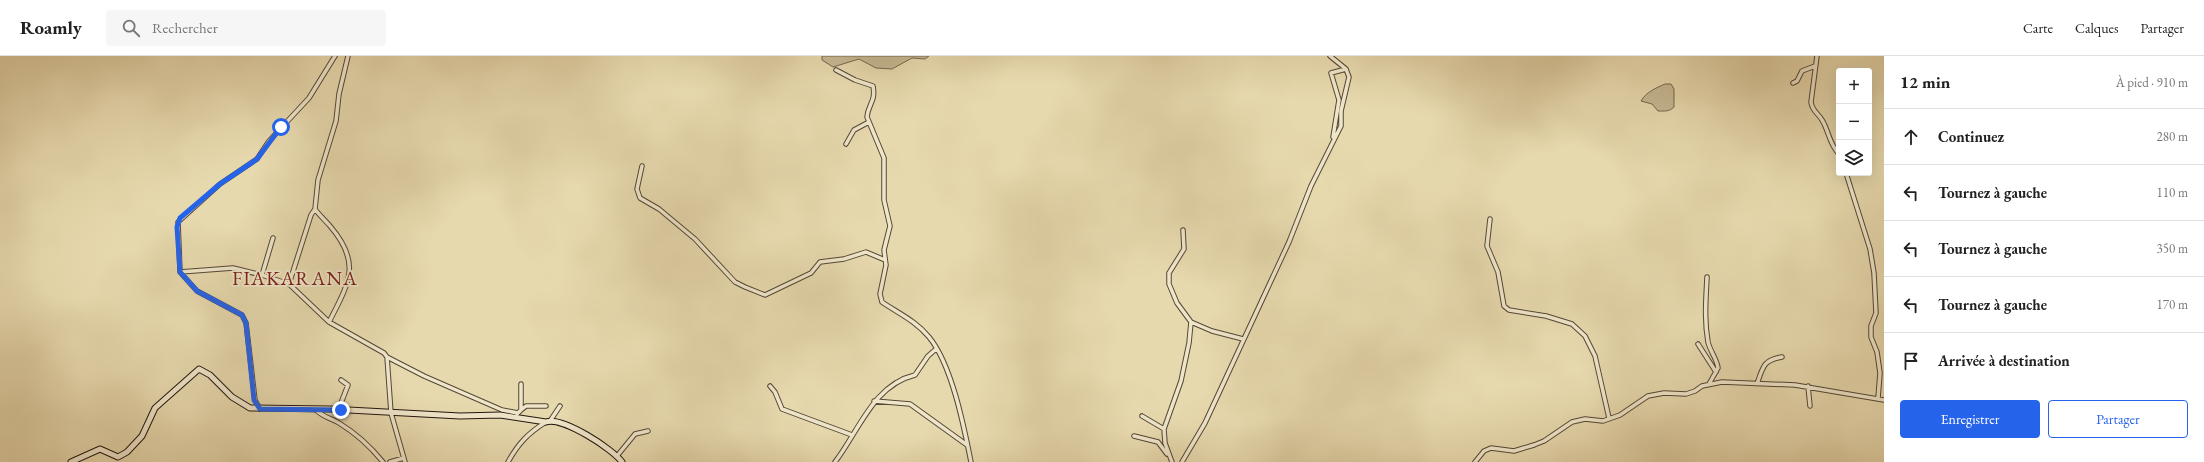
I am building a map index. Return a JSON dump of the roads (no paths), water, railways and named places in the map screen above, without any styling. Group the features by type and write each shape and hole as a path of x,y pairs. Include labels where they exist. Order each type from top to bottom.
{"street":[{"path":"260,409 254,400 246,323 242,315 197,291 180,272 177,227 180,218 220,184 257,159 269,141 309,98 335,56"},
{"path":"289,284 311,215 315,209 318,180 336,121 339,94 348,56"},
{"path":"1182,462 1205,423 1286,248 1310,186 1341,126 1341,111 1349,77 1346,69 1330,56"},
{"path":"1818,56 1815,66 1812,108 1823,120 1831,144 1836,150"},
{"path":"1793,83 1797,81 1802,71 1815,66"},
{"path":"1331,144 1339,100 1331,73 1346,69"},
{"path":"836,70 855,80 873,86 875,97 867,112 869,122 884,158 884,200 890,226 884,250 884,279 880,294 882,302 914,322 929,337 936,349 962,415 971,462"},
{"path":"846,144 854,130 869,122"},
{"path":"642,166 637,189 640,198 659,209 695,238 736,282 755,292 765,295 811,273 820,262 844,259 866,252 885,260"},
{"path":"1847,176 1870,250 1874,273 1876,313 1871,326 1871,336 1877,352 1880,373 1878,398"},
{"path":"315,209 342,243 350,265 348,284 329,322"},
{"path":"1490,219 1487,246 1498,272 1504,306 1509,310 1546,316 1572,324 1585,336 1595,356 1609,418"},
{"path":"1183,230 1184,250 1169,274 1169,284 1177,303 1190,322 1212,331 1243,339"},
{"path":"262,275 273,238"},
{"path":"180,272 196,272 233,268 262,275 289,284 329,322 384,353 387,357 424,376 502,410 548,422 561,423 589,437 622,462"},
{"path":"1707,277 1704,307 1706,328 1710,353 1717,364 1716,372 1709,384"},
{"path":"1169,456 1164,428 1181,381 1190,344 1190,322"},
{"path":"1698,344 1716,372"},
{"path":"836,462 874,401 900,378 914,375 928,356 936,349"},
{"path":"387,357 391,413 404,460 390,462"},
{"path":"1757,384 1765,363 1772,358 1782,357"},
{"path":"71,462 100,449 118,456 127,452 142,436 155,408 199,369 210,375 241,404 260,409 315,409 391,413 518,413 526,406 546,406"},
{"path":"341,380 348,385 341,403 341,410"},
{"path":"1475,462 1484,451 1491,448 1514,451 1544,441 1553,433 1572,422 1585,419 1603,421 1620,415 1648,396 1664,393 1686,394 1695,391 1702,386 1722,382 1808,386 1884,400"},
{"path":"518,413 521,384"},
{"path":"770,386 775,392 782,409 852,435"},
{"path":"1808,386 1810,406"},
{"path":"874,401 910,404 967,445"},
{"path":"508,462 518,445 531,431 548,422 560,406"},
{"path":"315,409 320,414 339,423 366,442 383,462"},
{"path":"1142,416 1164,428"},
{"path":"616,456 635,434 648,431"},
{"path":"1134,436 1158,442 1172,462"}],"district":[{"name":"FIAKARANA","path":"295,278"}]}
